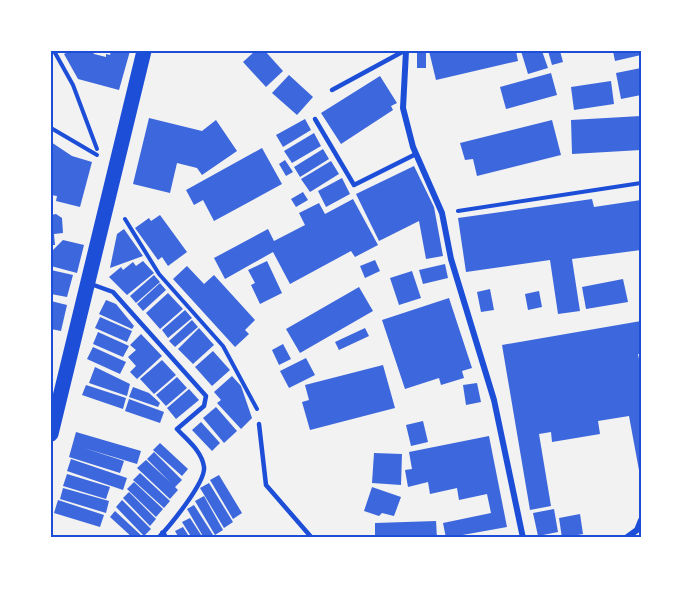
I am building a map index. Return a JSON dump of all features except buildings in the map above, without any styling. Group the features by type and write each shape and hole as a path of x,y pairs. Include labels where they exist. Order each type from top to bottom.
{"main road":[{"path":"51,434 144,51"}],"street":[{"path":"405,51 404,108 416,154 442,213 451,259 494,400 523,538"},
{"path":"626,538 637,530 641,520"}],"lane":[{"path":"332,90 405,51"},
{"path":"315,119 354,185 416,154"},
{"path":"87,283 113,292 206,396 204,406 177,429 200,454 205,469 199,484 162,536"},
{"path":"259,424 266,485 312,538"}],"path":[{"path":"51,128 101,158 73,85 54,51"},
{"path":"442,213 641,183"},
{"path":"104,211 124,218 159,274 223,346 259,413 259,424"}]}
